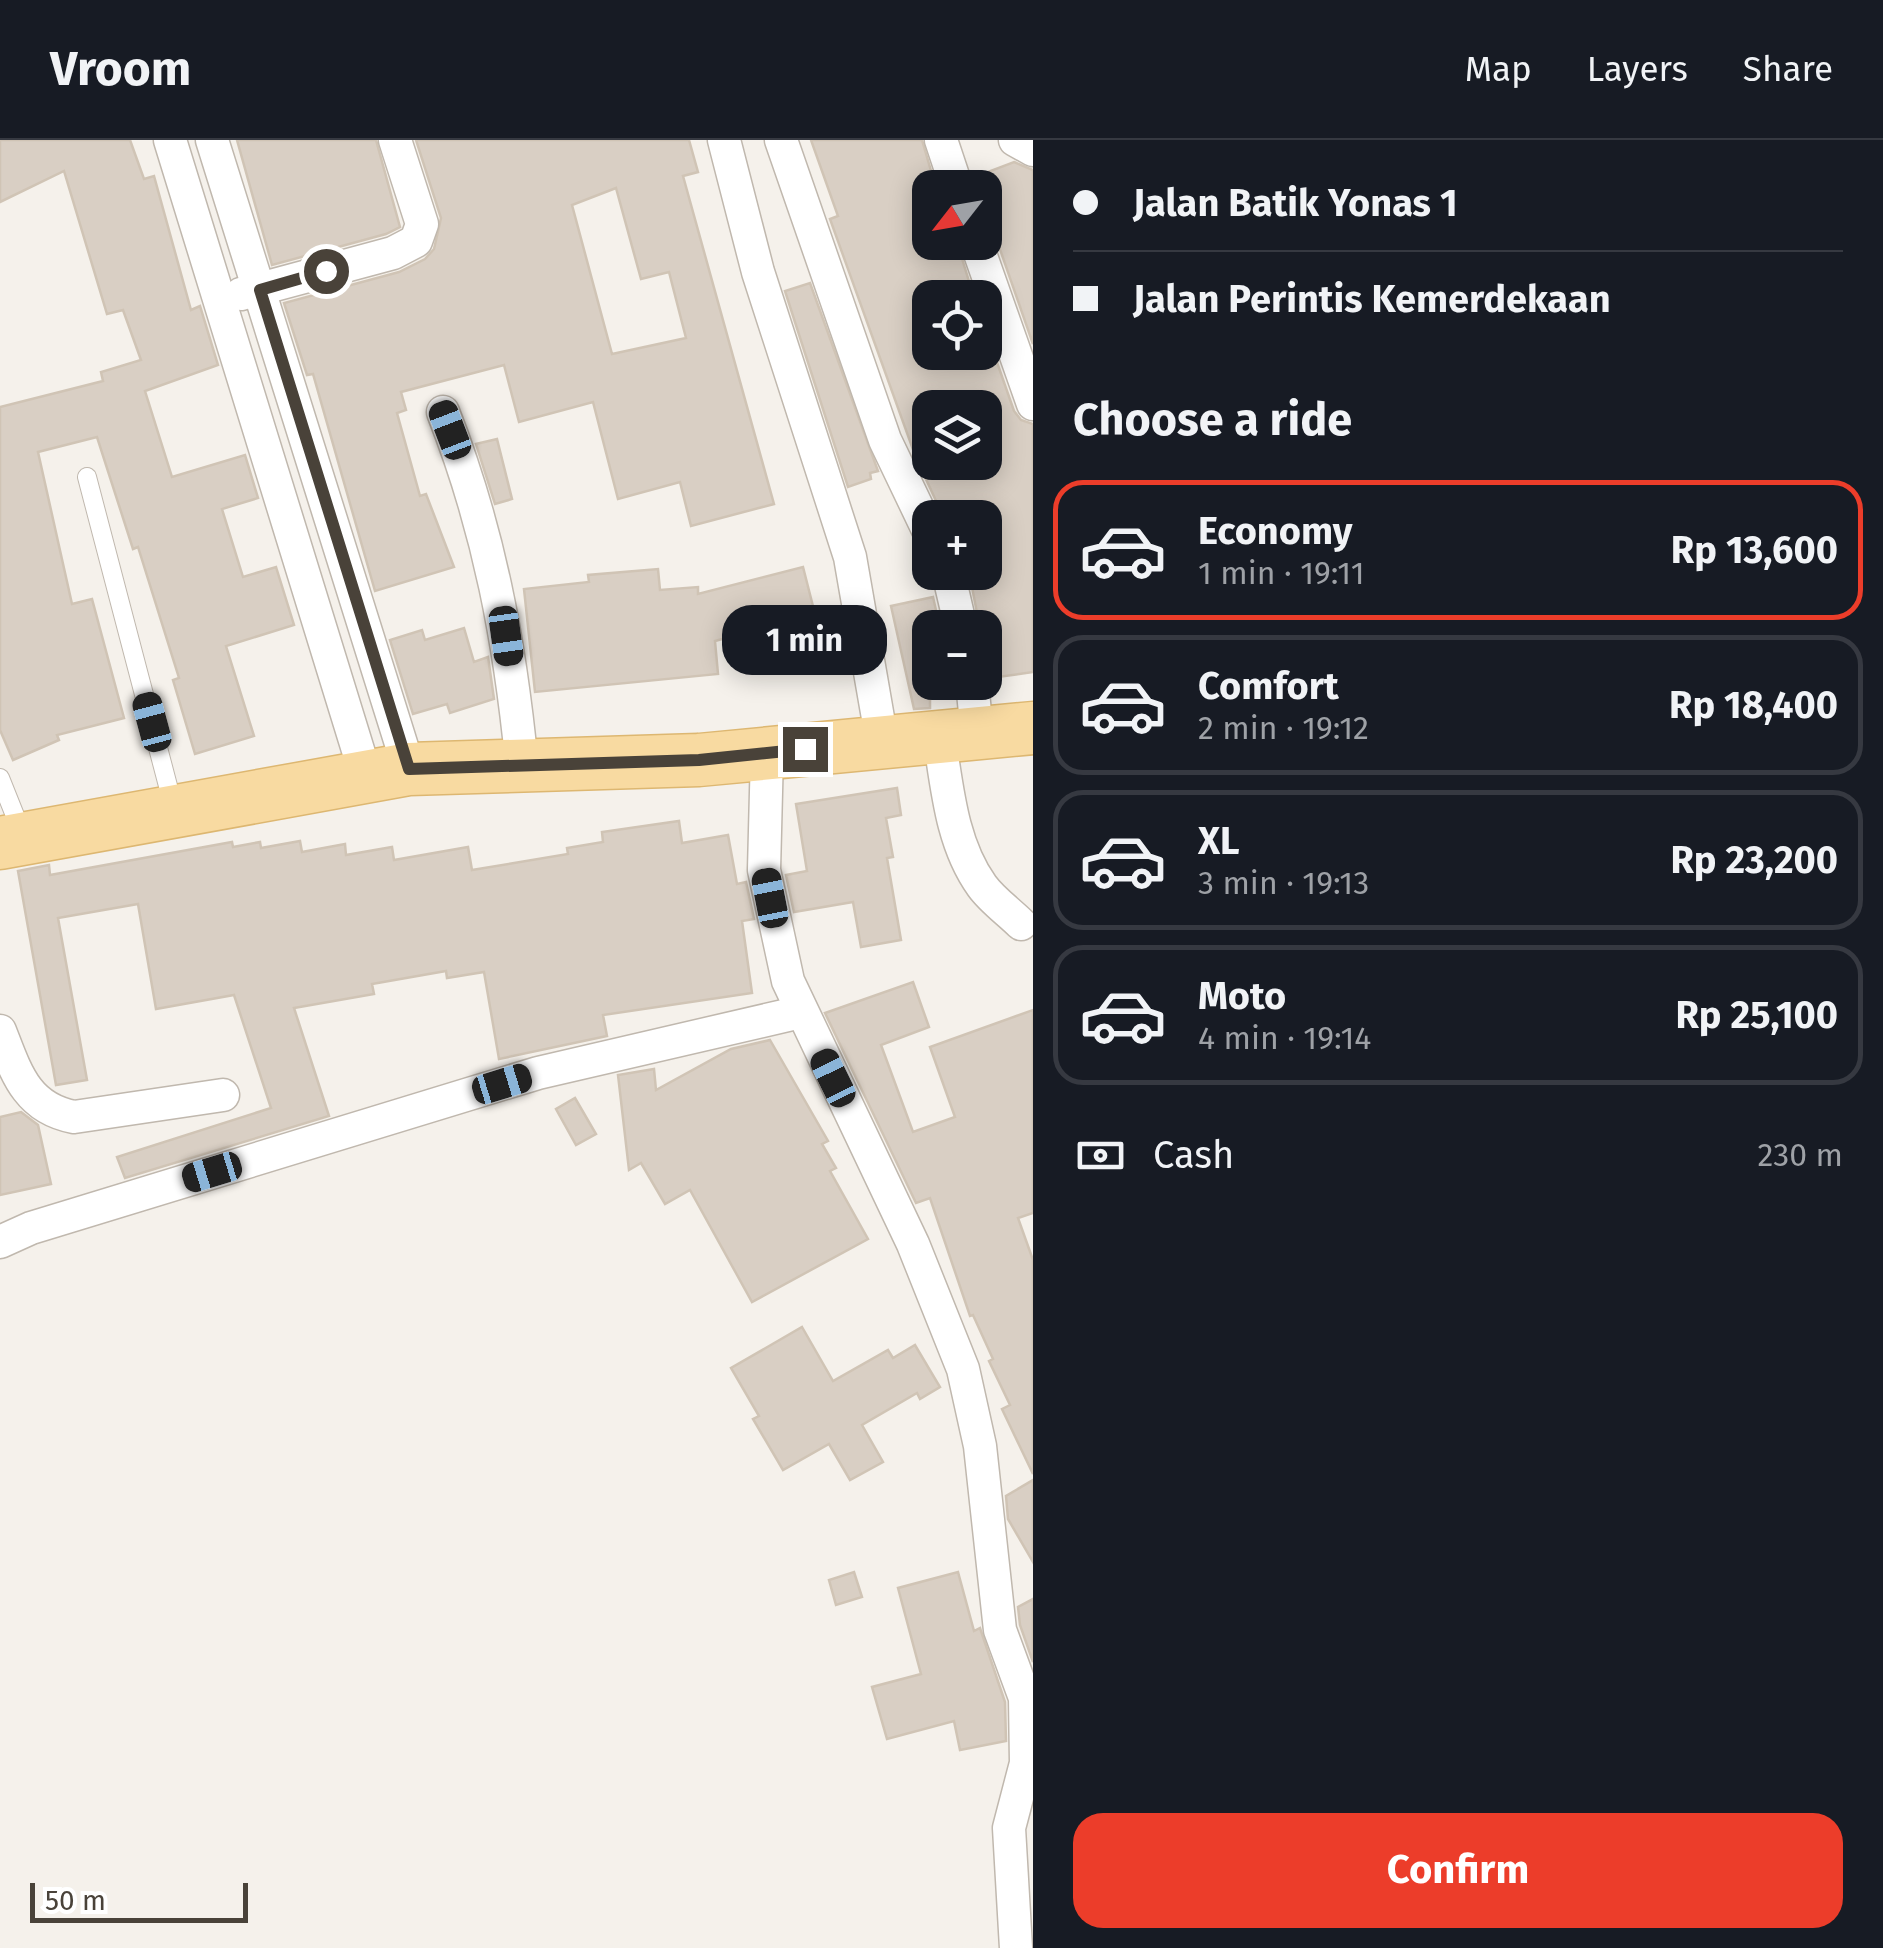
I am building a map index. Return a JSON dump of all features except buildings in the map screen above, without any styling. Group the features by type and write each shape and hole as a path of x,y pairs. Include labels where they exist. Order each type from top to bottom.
{"main road":[{"path":"12,840 387,772 699,760 882,741 963,717 1033,728"}],"street":[{"path":"220,298 408,248 416,241 422,224 395,140"},
{"path":"724,140 758,272 850,557 882,741"},
{"path":"780,140 886,440 914,500"},
{"path":"941,140 952,170"},
{"path":"1015,140 1033,150"},
{"path":"213,143 318,472 387,772 276,480 173,149 213,143"},
{"path":"982,260 1033,404"},
{"path":"443,412 458,449 502,604 522,766"},
{"path":"276,480 318,472"},
{"path":"963,717 951,809 963,851 982,887 1022,924"},
{"path":"767,753 764,870 780,952 801,1012 913,1244 964,1369 980,1446 1000,1630 1025,1698 1026,1763 1009,1828 1016,1948"},
{"path":"0,1242 32,1228 538,1073 801,1012"},
{"path":"0,1031 20,1083 33,1100 53,1113 74,1117 223,1096"}],"lane":[{"path":"88,477 175,810"},
{"path":"0,778 12,840"}],"route":[{"path":"326,271 260,290 409,769 699,760 805,749"}]}
